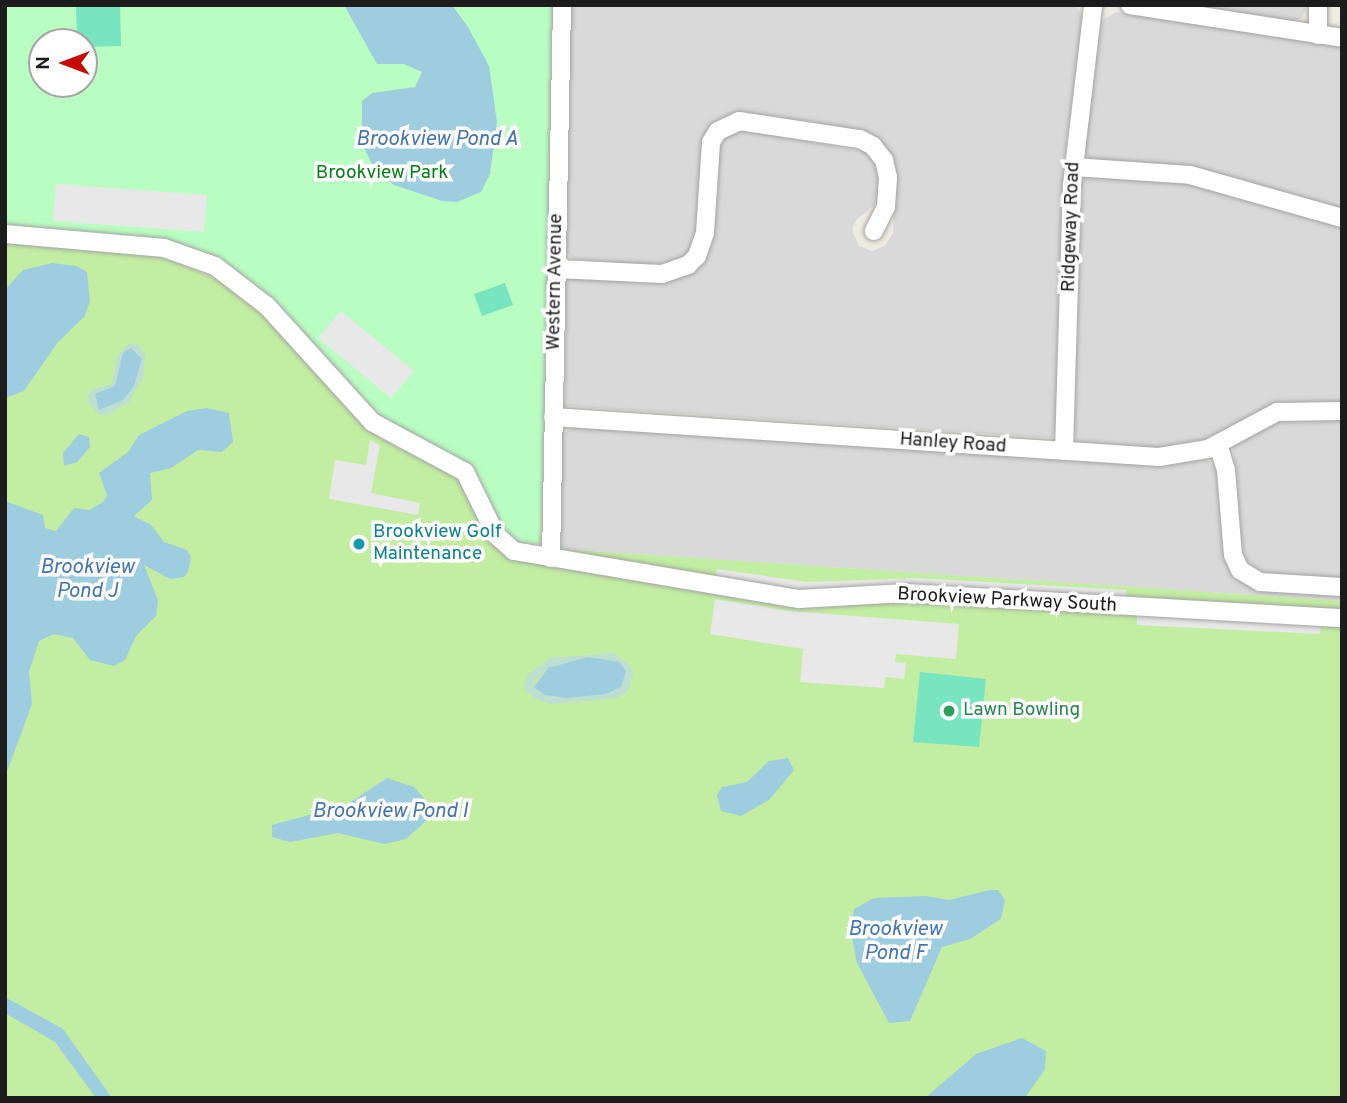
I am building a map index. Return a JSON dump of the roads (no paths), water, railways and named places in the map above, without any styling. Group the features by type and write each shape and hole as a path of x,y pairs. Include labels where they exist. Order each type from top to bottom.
{"street":[{"name":"Western Avenue","path":"551,558 562,5"},
{"name":"Ridgeway Road","path":"1064,451 1074,167 1093,5"},
{"path":"1130,5 1342,38"},
{"path":"1318,5 1318,35"},
{"path":"557,269 662,274 688,265 697,256 705,233 711,142 718,131 739,121 860,139 873,146 884,160 888,178 886,207 874,231"},
{"path":"1074,167 1211,179 1293,207 1342,218"},
{"name":"Brookview Parkway South","path":"5,234 154,246 215,266 267,306 372,422 465,472 496,535 507,547 551,558 799,599 906,593 1342,618"},
{"name":"Hanley Road","path":"553,417 1159,457 1194,454 1277,412 1342,411"},
{"path":"1218,444 1226,470 1233,555 1240,570 1260,582 1342,587"}],"water":[{"name":"Brookview Pond A","path":"344,5 452,5 468,27 489,66 497,122 490,174 481,192 457,202 442,201 394,185 374,169 362,143 362,101 372,93 415,87 422,72 404,64 377,64"},
{"path":"52,263 77,266 87,272 90,302 84,317 58,342 24,391 5,398 5,290 23,270"},
{"path":"131,348 142,359 134,386 123,400 99,410 95,394 115,386 123,353"},
{"name":"Brookview Pond J","path":"207,408 229,413 233,442 222,452 198,450 171,468 150,473 152,500 134,516 151,525 164,542 187,550 191,557 188,572 184,577 170,579 144,565 158,600 156,616 136,636 125,660 114,666 90,660 73,638 54,634 39,641 29,672 32,704 5,777 5,501 43,515 45,528 56,531 74,508 90,510 104,501 107,495 99,473 128,452 139,435 187,411"},
{"path":"79,434 89,437 90,447 77,462 64,466 63,453"},
{"path":"588,657 619,662 626,671 621,687 606,694 566,698 545,695 534,687 548,668"},
{"path":"788,758 794,770 769,800 741,816 721,811 717,795 722,787 747,782 769,761"},
{"name":"Brookview Pond I","path":"387,778 414,787 430,805 429,818 406,839 384,844 338,833 290,842 272,837 272,825 346,805"},
{"name":"Brookview Pond F","path":"998,890 1005,900 1001,919 970,939 942,947 910,1021 889,1023 857,963 850,928 854,909 874,898 926,896 949,900"},
{"path":"5,997 63,1029 112,1098 96,1098 55,1042 5,1013"},
{"path":"1022,1038 1046,1051 1045,1069 1025,1098 925,1098 976,1054"}],"place":[{"name":"Brookview Golf Maintenance","path":"359,544"},
{"name":"Lawn Bowling","path":"949,711"}],"park label":[{"name":"Brookview Park","path":"382,174"}]}
